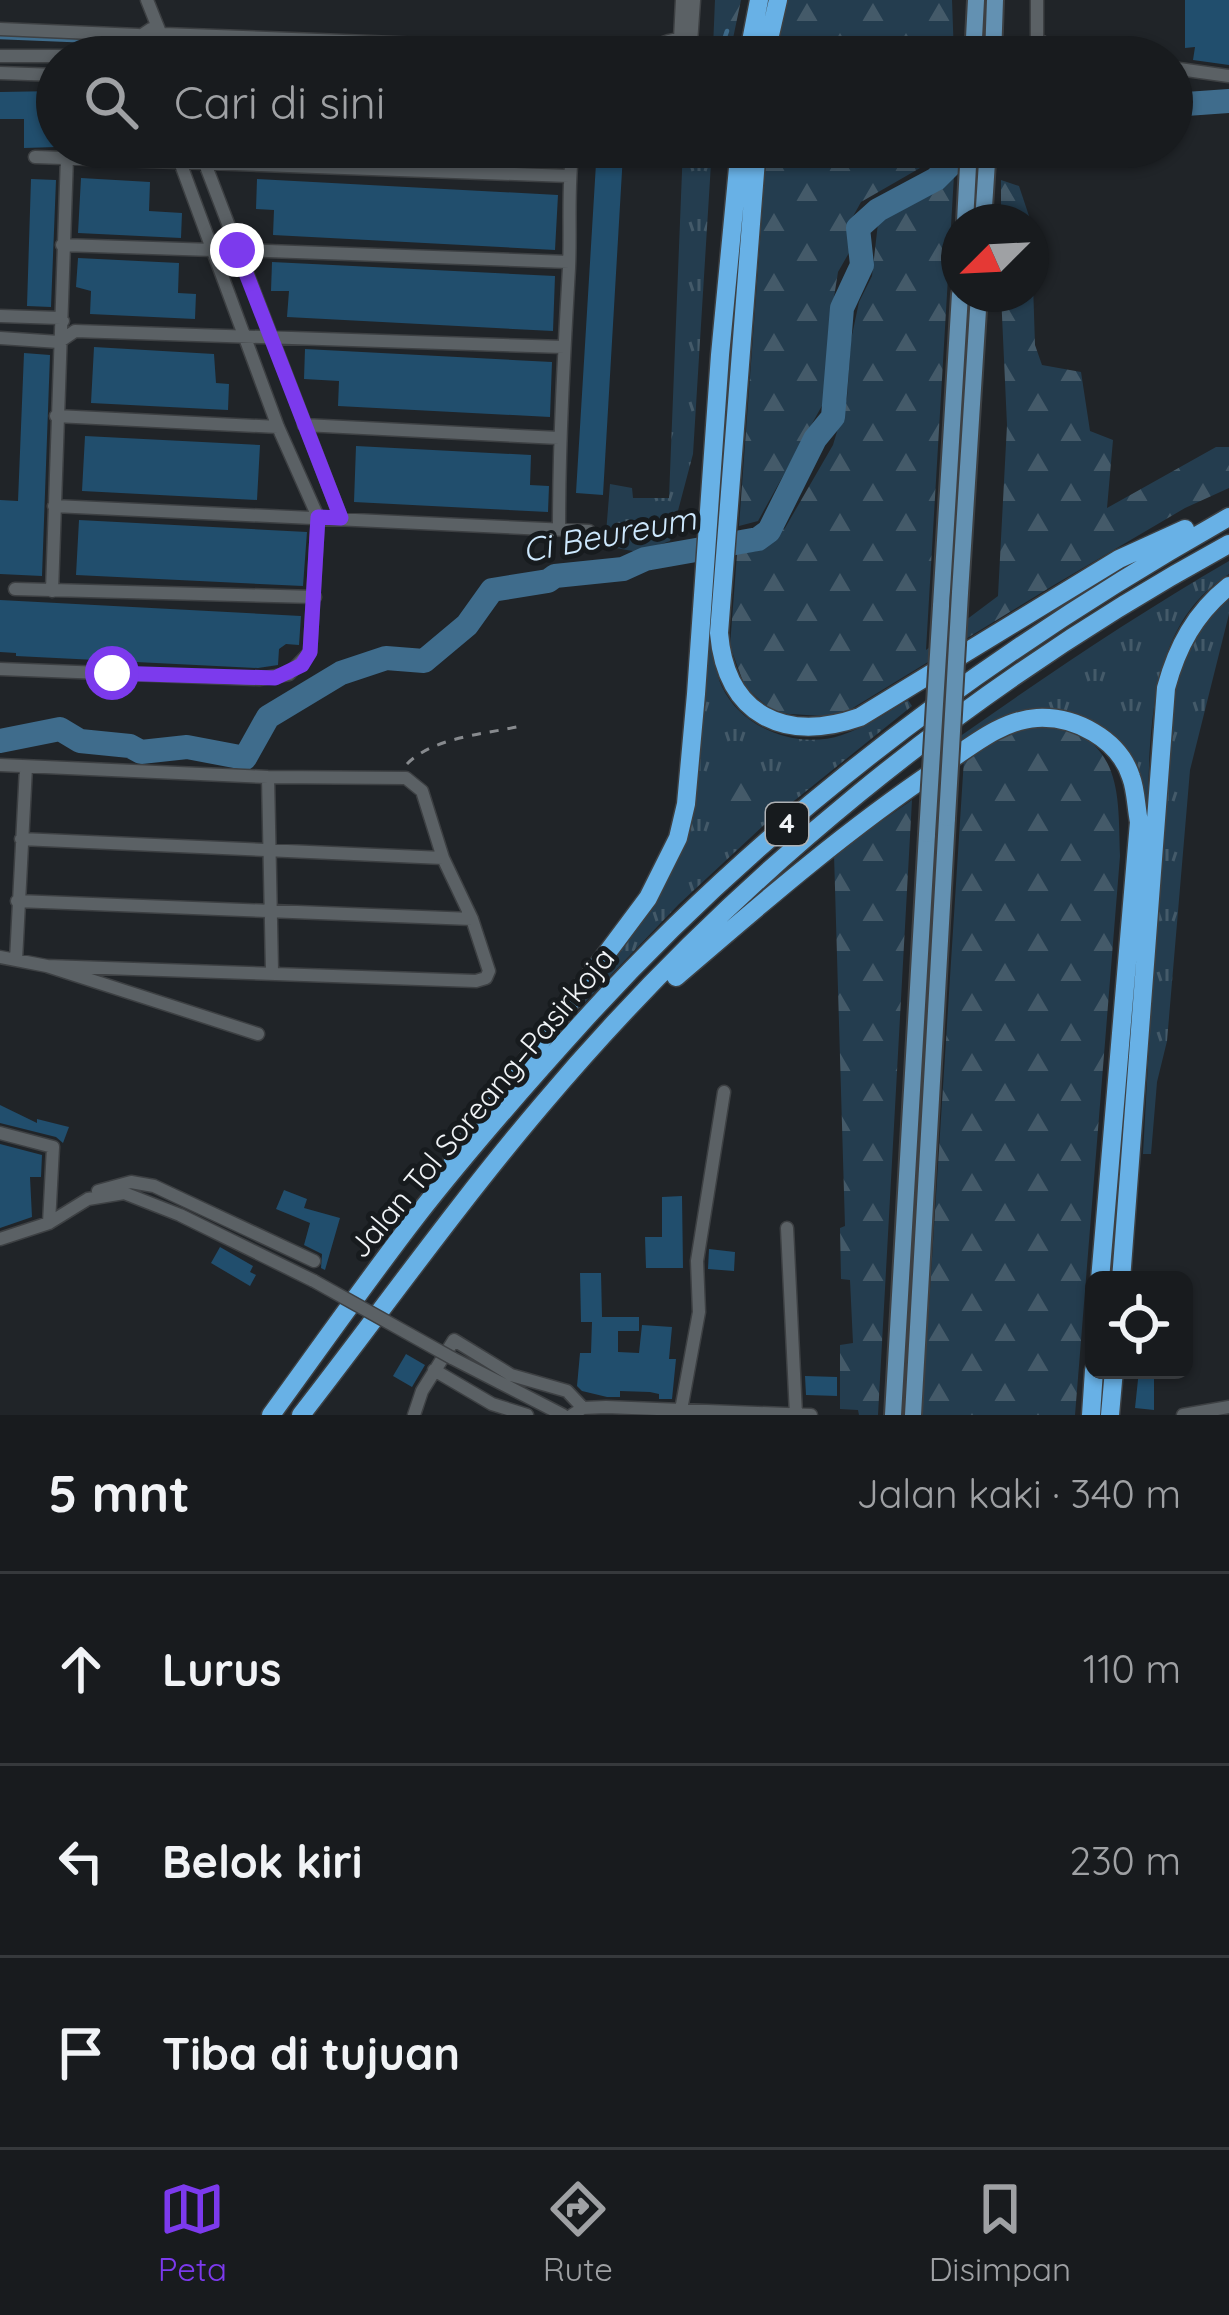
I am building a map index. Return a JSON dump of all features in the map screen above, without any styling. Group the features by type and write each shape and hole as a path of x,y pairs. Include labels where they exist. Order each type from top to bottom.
{"highway":[{"path":"752,36 759,0"},
{"path":"770,36 778,0"},
{"path":"417,1216 470,1130 648,898 666,867 686,804 718,517 729,247 738,168"},
{"path":"718,517 749,277 756,168"},
{"path":"712,588 721,657 732,685 748,706 772,721 801,729 830,728 880,706 1119,559 1229,513"},
{"name":"Jalan Tol Soreang–Pasirkoja","path":"271,1415 417,1216 590,1014 721,884 902,730 1115,582 1229,513"},
{"name":"Jalan Tol Soreang–Pasirkoja","path":"301,1415 541,1105 706,930 908,756 1084,630 1229,544"},
{"path":"1122,1271 1166,688 1182,641 1212,599 1229,586"},
{"path":"591,1051 810,862 871,814 984,738 1011,723 1035,718 1063,719 1090,730 1111,746 1131,774 1139,822 1101,1271"},
{"path":"1091,1415 1093,1379"},
{"path":"1110,1415 1113,1379"}],"main road":[{"path":"974,36 976,0"},
{"path":"994,36 995,0"},
{"path":"966,204 968,168"},
{"path":"984,204 987,168"},
{"path":"893,1415 959,312"},
{"path":"913,1415 978,312"}],"street":[{"path":"147,0 158,36"},
{"path":"682,0 685,36"},
{"path":"686,36 694,0"},
{"path":"1037,0 1037,36"},
{"path":"0,29 240,36"},
{"path":"147,36 153,32"},
{"path":"0,56 36,56"},
{"path":"1193,71 1229,76"},
{"path":"0,73 36,74"},
{"path":"52,591 66,168"},
{"path":"0,669 275,678 302,665 310,652 318,517 278,427 178,168"},
{"path":"211,168 237,250 341,518"},
{"path":"424,168 569,176"},
{"path":"559,528 570,168"},
{"path":"62,245 212,250"},
{"path":"237,250 569,262"},
{"path":"0,316 60,318 75,331"},
{"path":"0,338 59,342 75,331 564,347"},
{"path":"56,416 278,427"},
{"path":"304,425 559,437"},
{"path":"54,506 589,531"},
{"path":"15,589 316,597"},
{"path":"0,765 406,778 422,790 443,858 489,961 486,978 476,981 47,966 0,957"},
{"path":"16,961 26,767"},
{"path":"268,777 272,971"},
{"path":"21,839 443,858"},
{"path":"17,901 472,920"},
{"path":"47,966 258,1034"},
{"path":"681,1410 699,1312 697,1261 724,1091"},
{"path":"0,1133 53,1147 49,1222"},
{"path":"0,1239 49,1222 112,1184 131,1182 154,1186 314,1261"},
{"path":"88,1199 135,1195 314,1281 562,1415"},
{"path":"787,1228 796,1415"},
{"path":"414,1415 434,1370 456,1340 511,1375 567,1391 578,1412 811,1415"},
{"path":"434,1370 492,1404 527,1415"},
{"path":"1183,1415 1229,1407"}],"path":[{"path":"406,778 407,764 418,754 521,726"}],"green space":[{"path":"715,0 741,0 734,36 714,36"},
{"path":"786,0 952,0 953,36 778,36"},
{"path":"682,168 711,168 693,454 670,541 638,552 605,546 610,484 632,488 633,498 669,498"},
{"path":"765,168 920,168 861,202 851,220 850,251 838,272 829,329 824,402 758,521 739,526"},
{"path":"954,175 952,204 941,204 941,312 946,312 926,650 998,596 1007,425 1002,312 1034,312 1035,345 1042,365 1081,372 1090,431 1113,440 1107,508 1216,447 1229,447 1229,488 1185,508 838,717 775,713 745,687 730,646 737,554 757,551 785,528 833,445 847,398 859,302 872,276 878,223"},
{"path":"1001,180 1019,186 1025,204 1001,204"},
{"path":"1229,561 1229,574 1201,597 1180,625 1166,656 1152,725 1146,832 1144,795 1129,756 1116,739 1082,716 1042,708 1020,712 962,742 959,737 1059,668"},
{"path":"1229,594 1229,614 1190,770 1167,1041 1157,1082 1151,1154 1143,1154 1166,739 1174,680 1184,649"},
{"path":"710,641 720,682 731,702 757,725 773,732 825,739 859,728 908,700 912,706 764,825 679,904 565,1023 686,836 699,774 704,644"},
{"path":"1055,724 1094,745 1112,775 1119,834 1075,1415 922,1415 964,759 1030,728"},
{"path":"743,744 763,774 765,810 732,822 714,819 709,813 721,773 729,755"},
{"path":"912,800 878,1415 859,1415 858,1410 840,1409 840,1345 853,1343 850,1280 841,1279 840,1228 845,1226 834,854"}],"building":[{"path":"1185,0 1229,0 1229,65 1193,60 1193,36 1185,36"},
{"path":"36,91 36,148 24,148 24,119 0,119 0,92"},
{"path":"596,168 622,168 603,495 576,493"},
{"path":"81,178 150,182 149,211 182,213 181,238 78,233"},
{"path":"31,179 56,180 51,307 27,306"},
{"path":"257,179 558,195 555,250 273,235 274,210 256,209"},
{"path":"78,258 179,263 178,293 196,294 195,319 90,314 91,291 76,287"},
{"path":"272,262 555,276 553,331 287,317 289,291 271,291"},
{"path":"94,347 214,354 216,383 229,384 228,410 91,403"},
{"path":"305,349 552,362 550,417 338,406 339,381 304,379"},
{"path":"24,353 50,355 42,576 0,574 0,500 18,501"},
{"path":"85,436 260,445 257,500 82,491"},
{"path":"356,446 531,455 530,485 549,486 548,512 354,502"},
{"path":"79,520 307,532 303,586 76,575"},
{"path":"0,600 301,616 299,645 286,644 279,649 278,665 258,668 16,656 0,652"},
{"path":"0,1105 37,1123 37,1119 69,1127 63,1143 56,1137 0,1123"},
{"path":"0,1144 42,1155 41,1177 30,1177 32,1217 0,1228"},
{"path":"284,1190 307,1199 304,1208 340,1218 325,1270 322,1254 304,1245 310,1223 276,1209"},
{"path":"682,1196 683,1268 646,1268 645,1237 662,1237 662,1197"},
{"path":"220,1247 253,1266 250,1272 256,1275 250,1286 211,1263"},
{"path":"709,1249 735,1252 734,1271 708,1269"},
{"path":"580,1273 601,1273 602,1317 639,1317 639,1331 618,1331 618,1352 639,1353 642,1325 672,1327 669,1359 676,1359 672,1399 620,1391 620,1397 607,1397 577,1386 580,1353 591,1353 592,1322 581,1322"},
{"path":"406,1354 425,1365 412,1387 393,1376"},
{"path":"805,1376 837,1377 837,1396 806,1395"},
{"path":"1138,1379 1154,1379 1154,1410 1135,1408"}],"waterway":[{"path":"725,36 727,31"},
{"path":"0,37 36,38"},
{"name":"Ci Beureum","path":"1193,104 1229,101"},
{"name":"Ci Beureum","path":"0,741 60,729 80,741 130,746 141,752 187,747 245,758 268,717 341,673 386,658 424,661 467,625 492,590 555,576 623,569 645,559 758,539 769,531 815,439 833,417 842,308 862,265 858,228 878,210 936,179 947,168"}],"route":[{"path":"112,673 259,680 289,674 310,652 318,517 341,518 237,250"}]}
